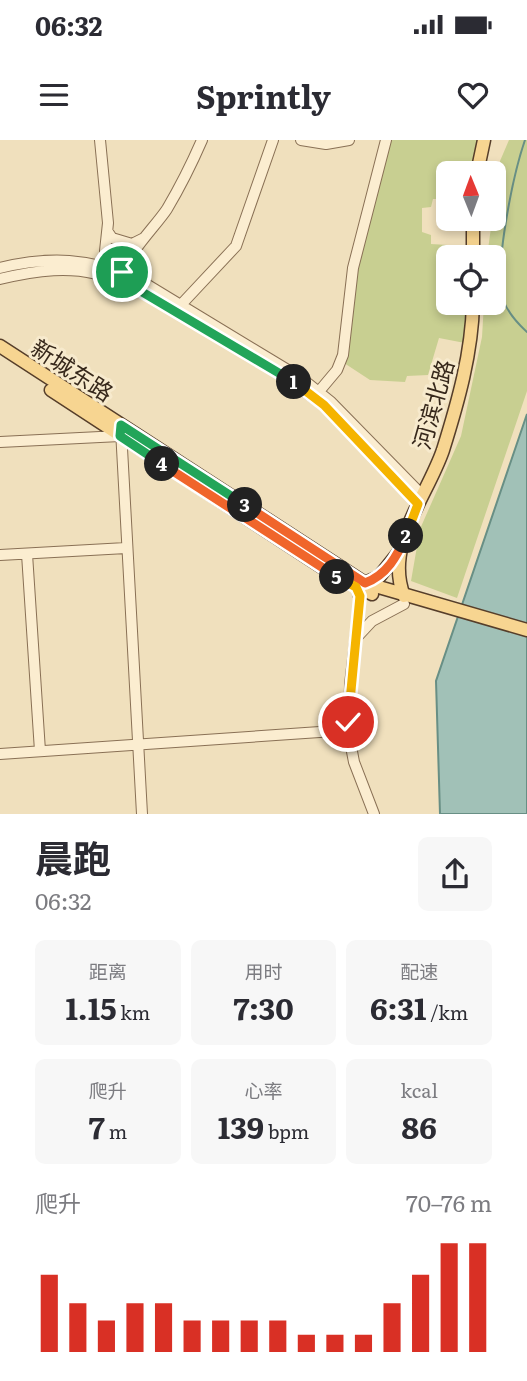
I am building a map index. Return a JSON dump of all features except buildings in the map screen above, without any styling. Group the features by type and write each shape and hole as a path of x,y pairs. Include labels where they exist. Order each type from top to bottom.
{"main road":[{"path":"480,161 484,140"},
{"name":"河滨北路","path":"360,585 379,577 399,552 441,454 468,355 471,315"},
{"name":"新城东路","path":"0,346 121,431"},
{"name":"新城东路","path":"0,355 360,585 407,601"},
{"name":"河滨北路","path":"399,552 398,576 407,601"},
{"path":"407,601 527,630"},
{"path":"407,601 527,639"}],"street":[{"path":"100,140 108,232 105,251 122,276"},
{"path":"122,276 166,210 202,140"},
{"path":"178,308 236,246 273,140"},
{"path":"301,140 326,144 349,140"},
{"path":"317,395 337,370 343,355 353,268 386,140"},
{"path":"108,232 111,238 132,244 145,238"},
{"path":"0,268 58,259 89,262 122,276 285,366 420,500"},
{"path":"0,279 52,269 122,276"},
{"path":"0,442 121,431 142,814"},
{"path":"0,555 126,548"},
{"path":"27,554 40,751"},
{"path":"360,585 358,636 351,669 349,730 354,762 374,814"},
{"path":"358,636 372,621 407,601"},
{"path":"0,754 349,730"}],"green space":[{"path":"386,140 484,140 480,161 436,161 436,199 433,199 431,207 422,208 422,232 431,235 431,244 448,245 436,245 436,315 472,315 470,344 439,338 428,375 407,376 405,382 370,380 341,361 349,292"},
{"path":"509,140 527,140 527,391 457,598 411,581 420,529 461,436 482,337 483,315 506,315 506,245 489,245 491,231 506,231 506,161 500,161"}],"water":[{"path":"527,414 527,814 440,814 436,681"}],"waterway":[{"path":"525,140 510,197 502,246 501,288 508,310 527,332"}],"route":[{"path":"122,272 122,280 272,366 311,394 418,504 399,552 379,577 365,583 121,425 120,436 356,587 360,596 358,636 351,669 348,722"}]}
